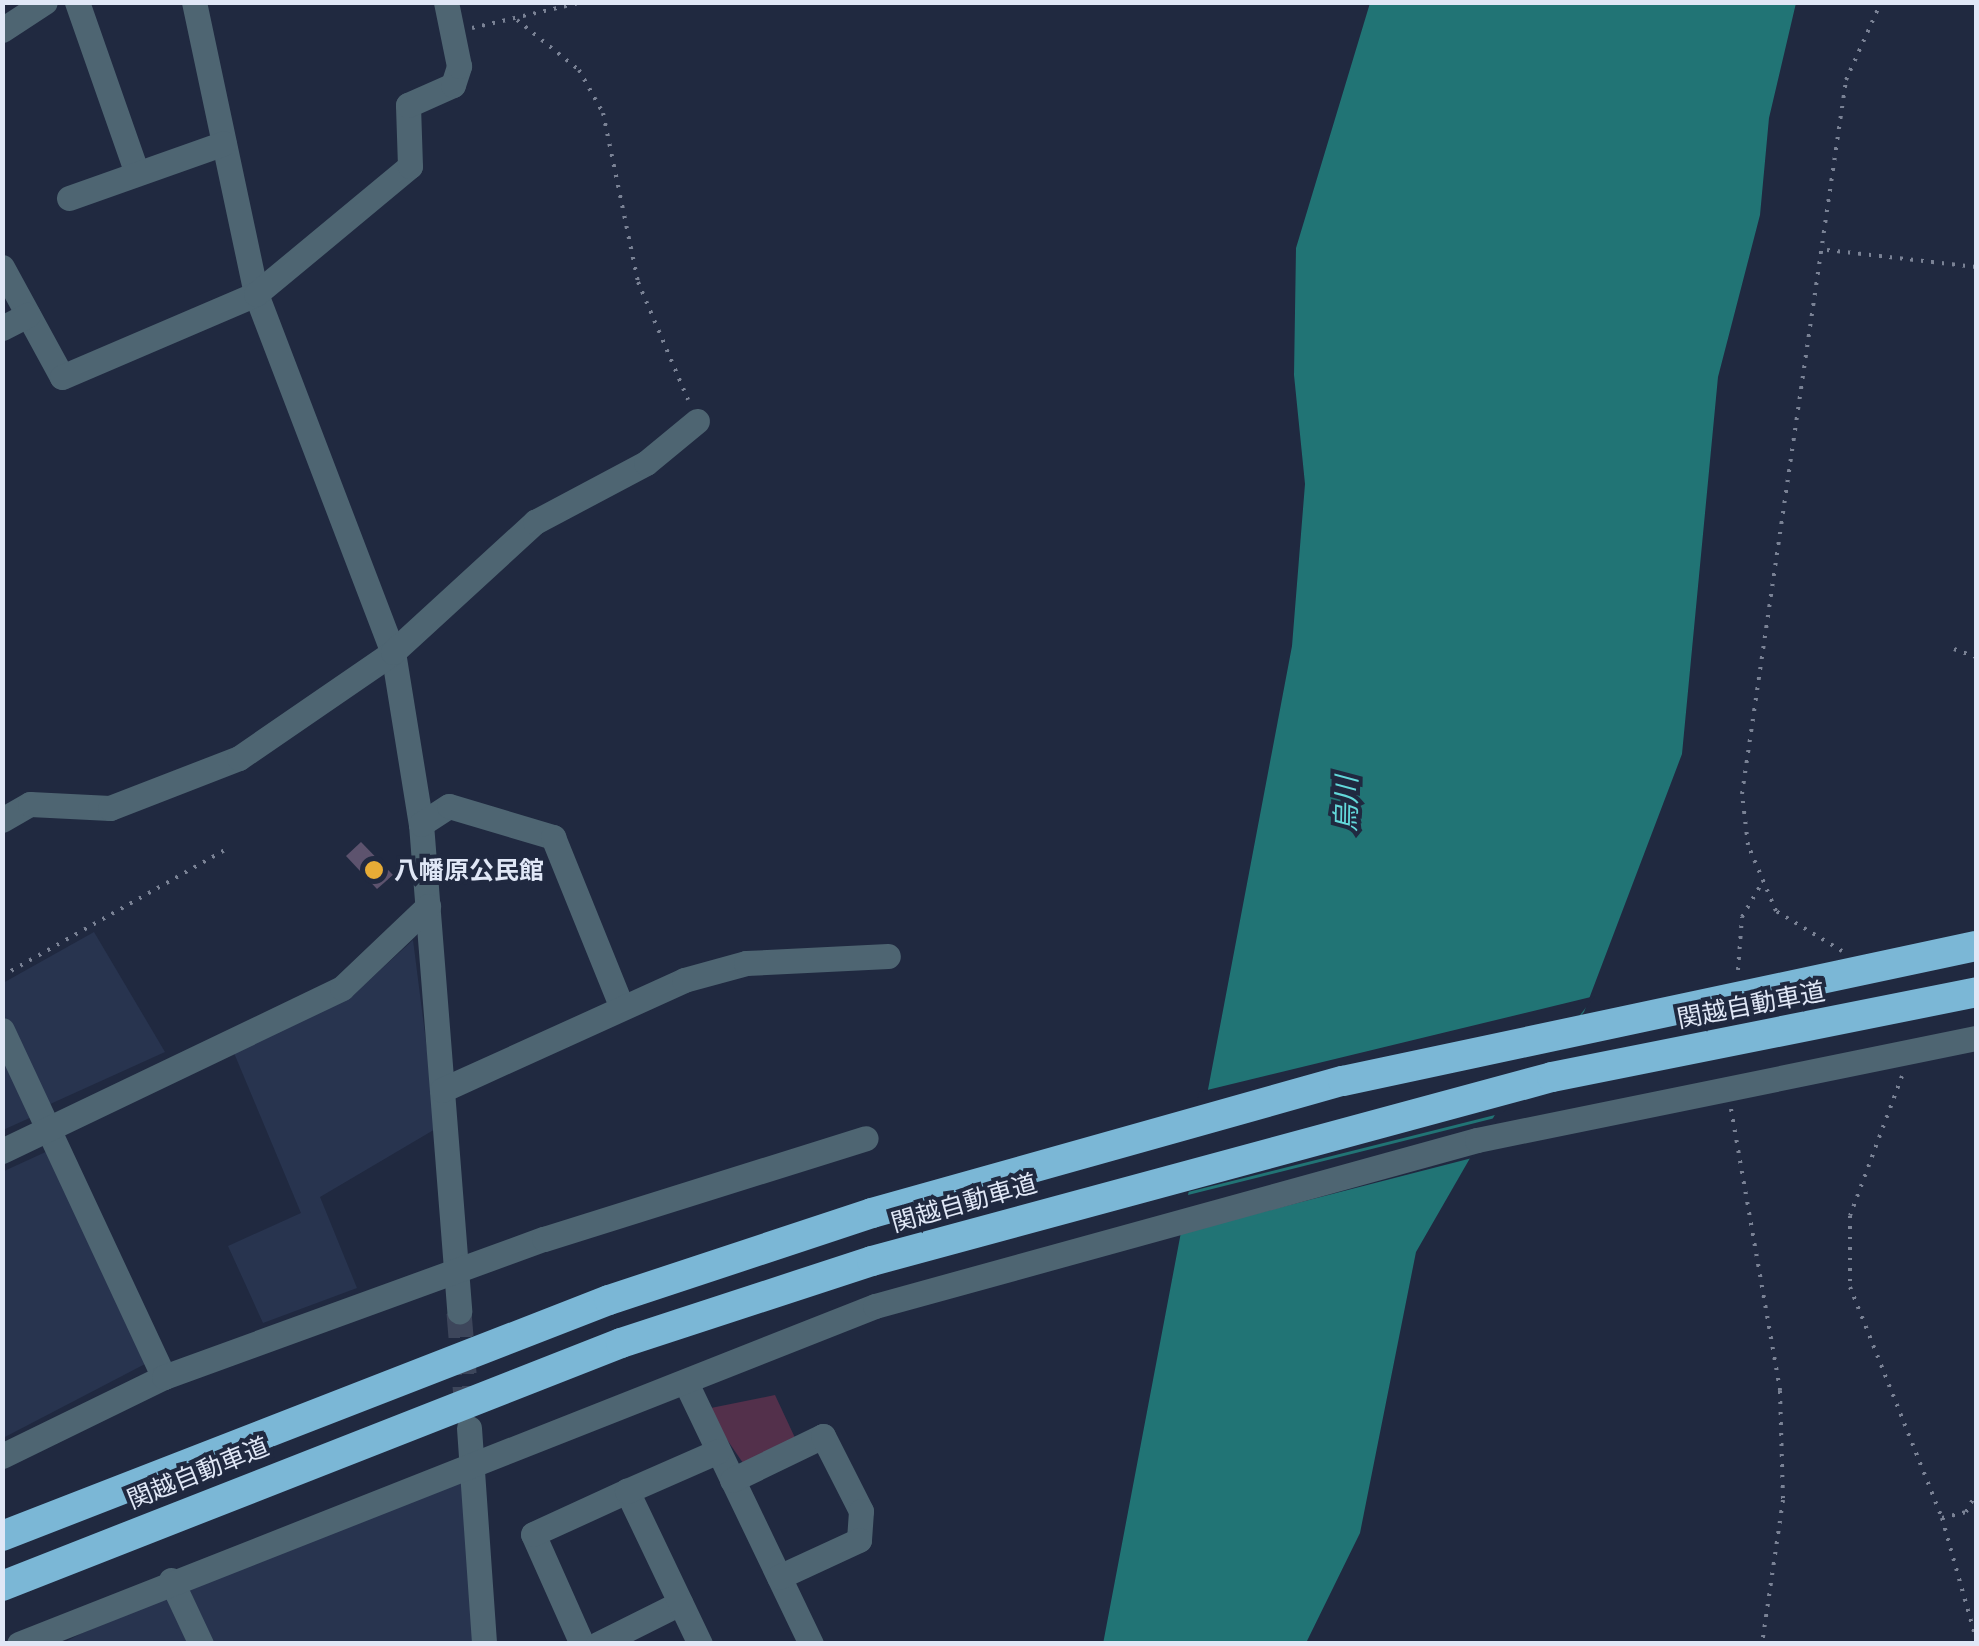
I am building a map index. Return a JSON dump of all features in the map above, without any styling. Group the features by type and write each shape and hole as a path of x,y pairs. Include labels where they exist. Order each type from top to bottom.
{"highway":[{"name":"関越自動車道","path":"2,1536 609,1300 872,1213 1343,1081 1976,946"},
{"name":"関越自動車道","path":"2,1586 586,1357 872,1261 1533,1082 1976,992"}],"street":[{"path":"2,30 45,2"},
{"path":"77,2 137,174"},
{"path":"194,2 256,294 394,652 422,824 459,1312"},
{"path":"2,268 62,377 256,294 400,181 410,166 408,105 453,84 453,31 446,2"},
{"path":"69,198 224,143"},
{"path":"2,328 28,315"},
{"path":"2,820 30,804 110,808 194,781 394,652 535,522 646,463 696,421"},
{"path":"422,824 449,806 554,837 621,1005"},
{"path":"2,1152 342,988 428,906"},
{"path":"442,1090 621,1005 746,963 888,956"},
{"path":"2,1030 164,1378"},
{"path":"19,1644 171,1580 687,1386 875,1306 1477,1140 1976,1038"},
{"path":"2,1456 164,1378 458,1271 866,1138"},
{"path":"687,1386 811,1644"},
{"path":"469,1428 484,1644"},
{"path":"732,1480 823,1436 861,1511 859,1540 778,1577"},
{"path":"582,1644 533,1534 718,1450"},
{"path":"627,1491 700,1644"},
{"path":"171,1580 201,1644"},
{"path":"598,1644 680,1602"}],"path":[{"path":"453,31 517,20 583,2"},
{"path":"1845,957 1837,941 1776,911 1763,881 1742,794 1749,721 1826,250 1846,80 1881,2"},
{"path":"1973,2 1976,9"},
{"path":"517,20 579,70 604,112 638,282 696,421"},
{"path":"1826,250 1976,268"},
{"path":"1954,649 1976,657"},
{"path":"2,976 225,850"},
{"path":"1737,991 1742,917 1763,881"},
{"path":"1904,1071 1850,1216 1850,1287 1942,1518 1976,1639"},
{"path":"1729,1101 1780,1391 1783,1500 1762,1644"},
{"path":"1942,1518 1966,1512 1976,1494"}],"shaded area":[{"path":"94,932 165,1052 48,1105 3,1013 3,983"},
{"path":"413,940 437,1128 320,1197 357,1288 263,1323 228,1246 301,1213 234,1053 365,984"},
{"path":"2,1049 34,1116 3,1130 2,1130"},
{"path":"50,1150 145,1364 3,1438 2,1172"},
{"path":"775,1395 796,1440 743,1463 706,1409"},
{"path":"464,1477 474,1643 61,1644 82,1633"}],"water":[{"name":"烏川","path":"1370,3 1796,3 1769,118 1760,215 1718,377 1682,754 1584,1012 1496,1113 1416,1252 1360,1533 1306,1643 1103,1644 1292,646 1305,484 1294,375 1296,248"}],"pier":[{"path":"1595,996 1503,1113 1180,1194 1199,1092"},
{"path":"1499,1117 1476,1157 1173,1235 1180,1197"}],"building":[{"name":"八幡原公民館","path":"361,842 393,875 377,889 346,856"}],"tunnel":[{"path":"459,1312 468,1422"}],"place":[{"name":"八幡原公民館","path":"374,870"}]}
